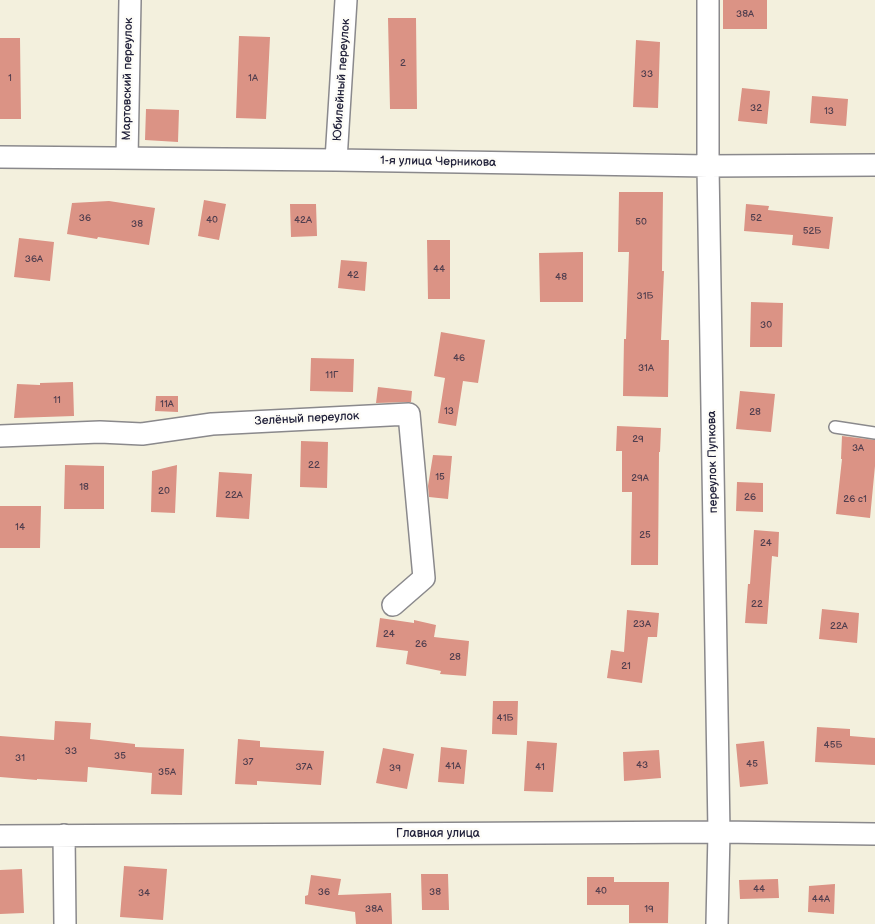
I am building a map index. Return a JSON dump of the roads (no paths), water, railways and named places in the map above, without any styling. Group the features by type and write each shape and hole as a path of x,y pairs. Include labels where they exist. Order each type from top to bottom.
{"street":[{"name":"Мартовский переулок","path":"127,158 130,0"},
{"name":"Юбилейный переулок","path":"336,160 346,0"},
{"name":"переулок Пупкова","path":"708,0 708,166 719,832 717,924"},
{"name":"1-я улица Черникова","path":"0,157 708,166 875,165"},
{"name":"Зелёный переулок","path":"0,436 100,432 142,434 212,424 409,414 424,578 393,605"},
{"name":"Главная улица","path":"0,836 719,832 875,834"},
{"path":"64,835 65,924"}],"lane":[{"path":"835,427 875,433"}]}
